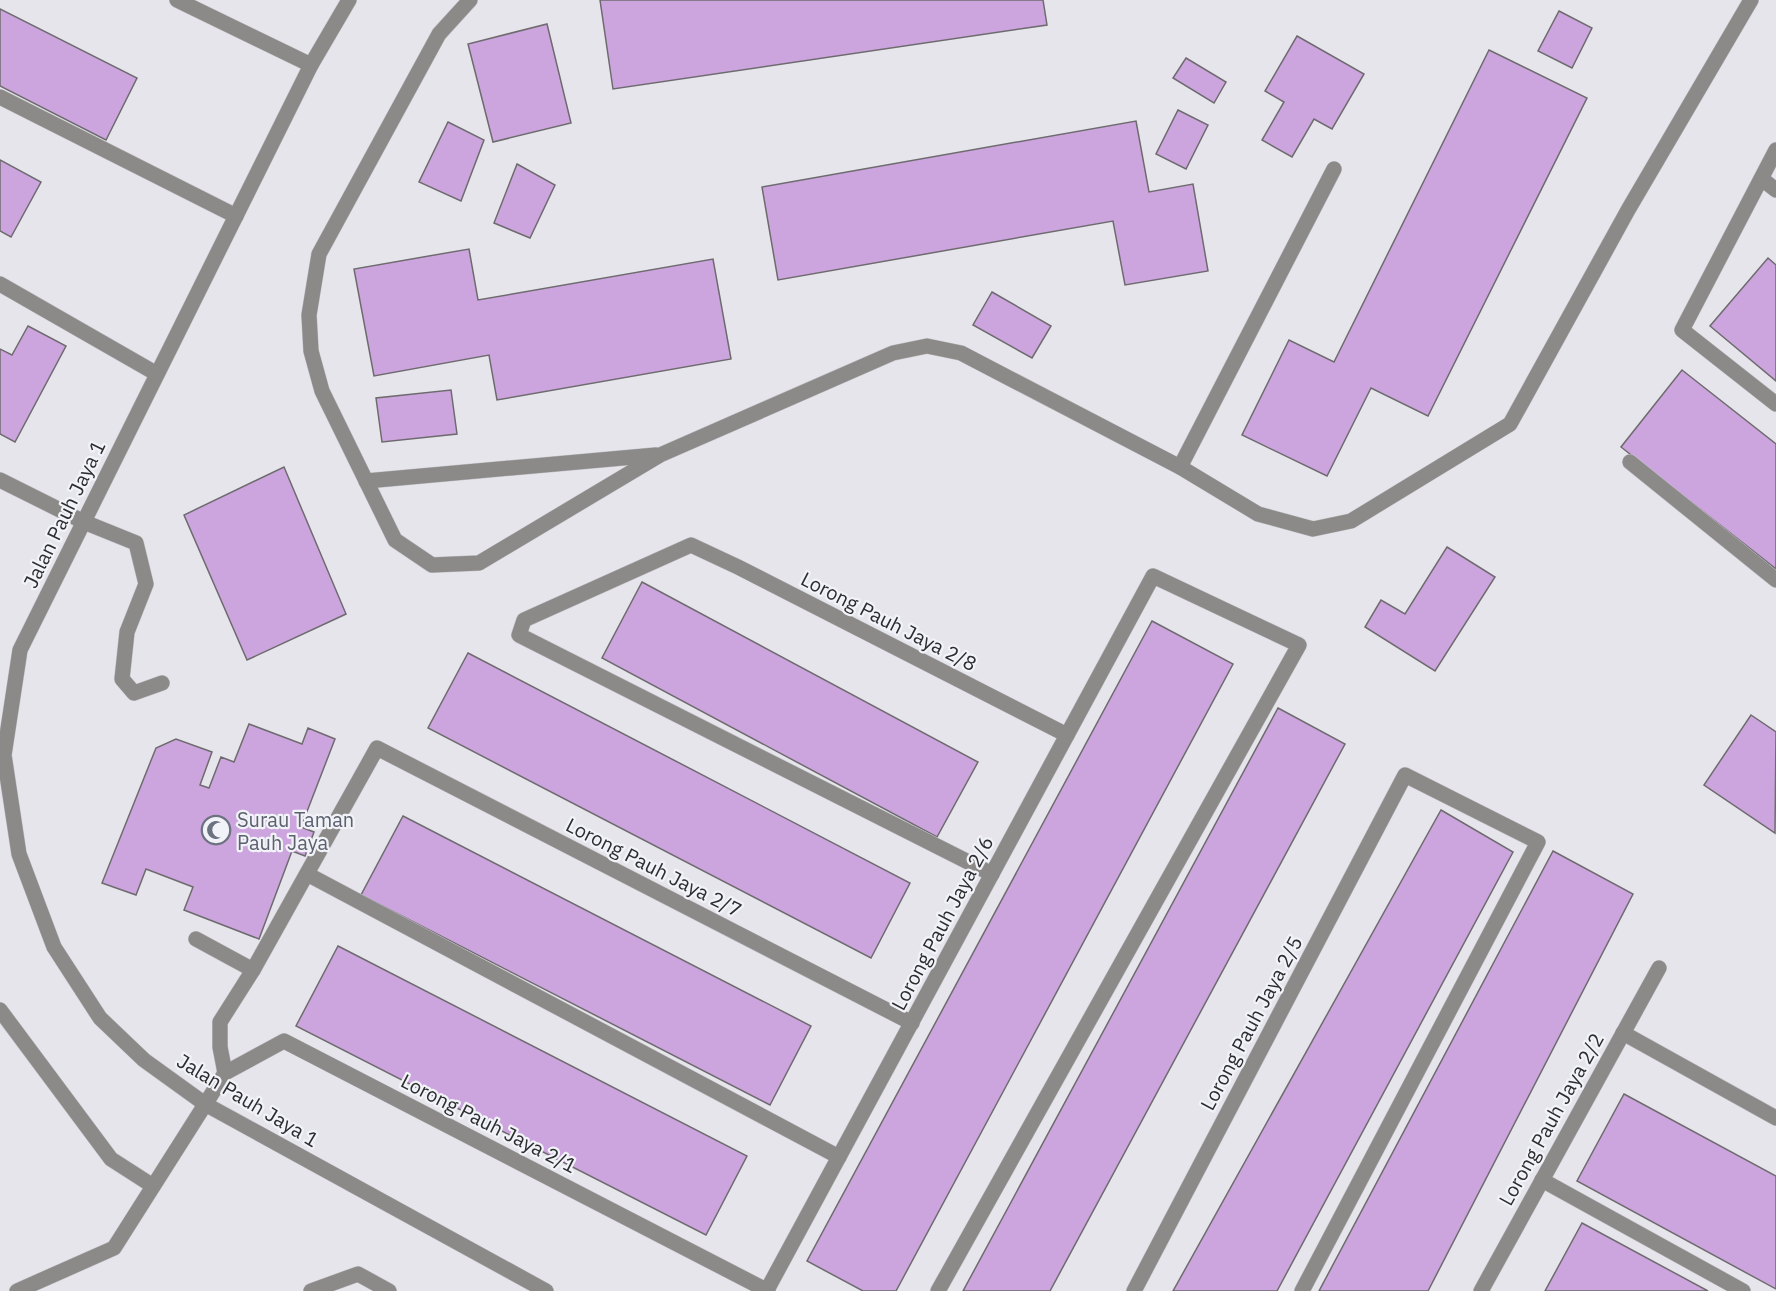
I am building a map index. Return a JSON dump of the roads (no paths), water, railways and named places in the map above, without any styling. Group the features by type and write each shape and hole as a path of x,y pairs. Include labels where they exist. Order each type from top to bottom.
{"street":[{"path":"177,0 311,65"},
{"name":"Jalan Pauh Jaya 1","path":"350,0 311,65 20,650 4,755 19,854 54,947 100,1018 144,1060 205,1104 546,1291"},
{"path":"470,0 439,34 319,254 309,315 311,351 322,391 395,540 432,565 479,563 660,455 893,352 927,346 960,353 1180,467 1258,514 1313,529 1351,521 1510,424 1634,200 1750,0"},
{"path":"0,96 236,216"},
{"path":"1776,150 1682,330 1776,404"},
{"path":"1180,467 1334,170"},
{"path":"1762,179 1776,190"},
{"path":"0,284 157,374"},
{"path":"366,481 660,455"},
{"path":"1630,462 1776,580"},
{"path":"0,480 84,522 136,543 146,584 127,632 122,679 134,693 162,683"},
{"name":"Lorong Pauh Jaya 2/8","path":"992,874 519,635 524,620 690,545 738,567 1067,735"},
{"name":"Lorong Pauh Jaya 2/6","path":"767,1291 1153,576 1299,645 938,1291"},
{"name":"Lorong Pauh Jaya 2/7","path":"307,874 377,748 912,1023"},
{"name":"Lorong Pauh Jaya 2/5","path":"1134,1291 1405,775 1538,842 1302,1291"},
{"path":"17,1291 114,1248 225,1072 220,1047 220,1022 253,970 307,874 839,1157"},
{"path":"196,939 253,970"},
{"name":"Lorong Pauh Jaya 2/2","path":"1481,1291 1659,968"},
{"path":"0,1010 111,1160 153,1186"},
{"path":"1623,1033 1776,1118"},
{"name":"Lorong Pauh Jaya 2/1","path":"225,1072 284,1041 767,1291"},
{"path":"1542,1180 1743,1291"},
{"path":"311,1291 358,1274 389,1291"}],"place":[{"name":"Surau Taman Pauh Jaya","path":"216,830"}]}
